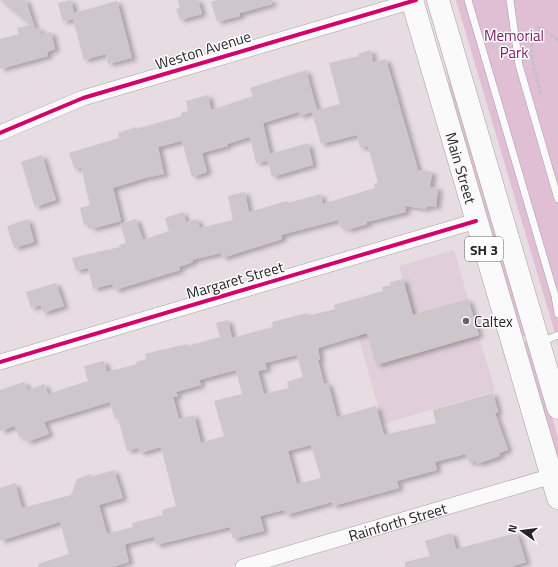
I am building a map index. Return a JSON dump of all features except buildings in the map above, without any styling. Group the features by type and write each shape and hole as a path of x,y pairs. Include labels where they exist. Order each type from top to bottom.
{"highway":[{"name":"Main Street","path":"413,0 476,221 558,498"},
{"name":"Main Street","path":"438,0 548,339 558,408"}],"street":[{"name":"Weston Avenue","path":"0,133 83,98 413,0"},
{"name":"Margaret Street","path":"0,362 476,221"},
{"name":"Rainforth Street","path":"242,567 552,476"}],"lane":[{"path":"468,0 555,296 558,314"},
{"path":"510,0 519,65 558,199"}],"path":[{"path":"542,101 531,53 533,34 540,26 558,41"}],"shaded area":[{"path":"454,250 495,391 383,424 356,329 412,312 399,266"}],"green space":[{"name":"Memorial Park","path":"456,0 558,0 558,343"},
{"path":"445,64 527,335 520,337 458,126"},
{"path":"530,340 558,438 558,466 522,342"}],"cycle path":[{"path":"0,133 83,98 416,0"},
{"path":"0,362 476,221"}],"place":[{"name":"Caltex","path":"466,321"}]}
